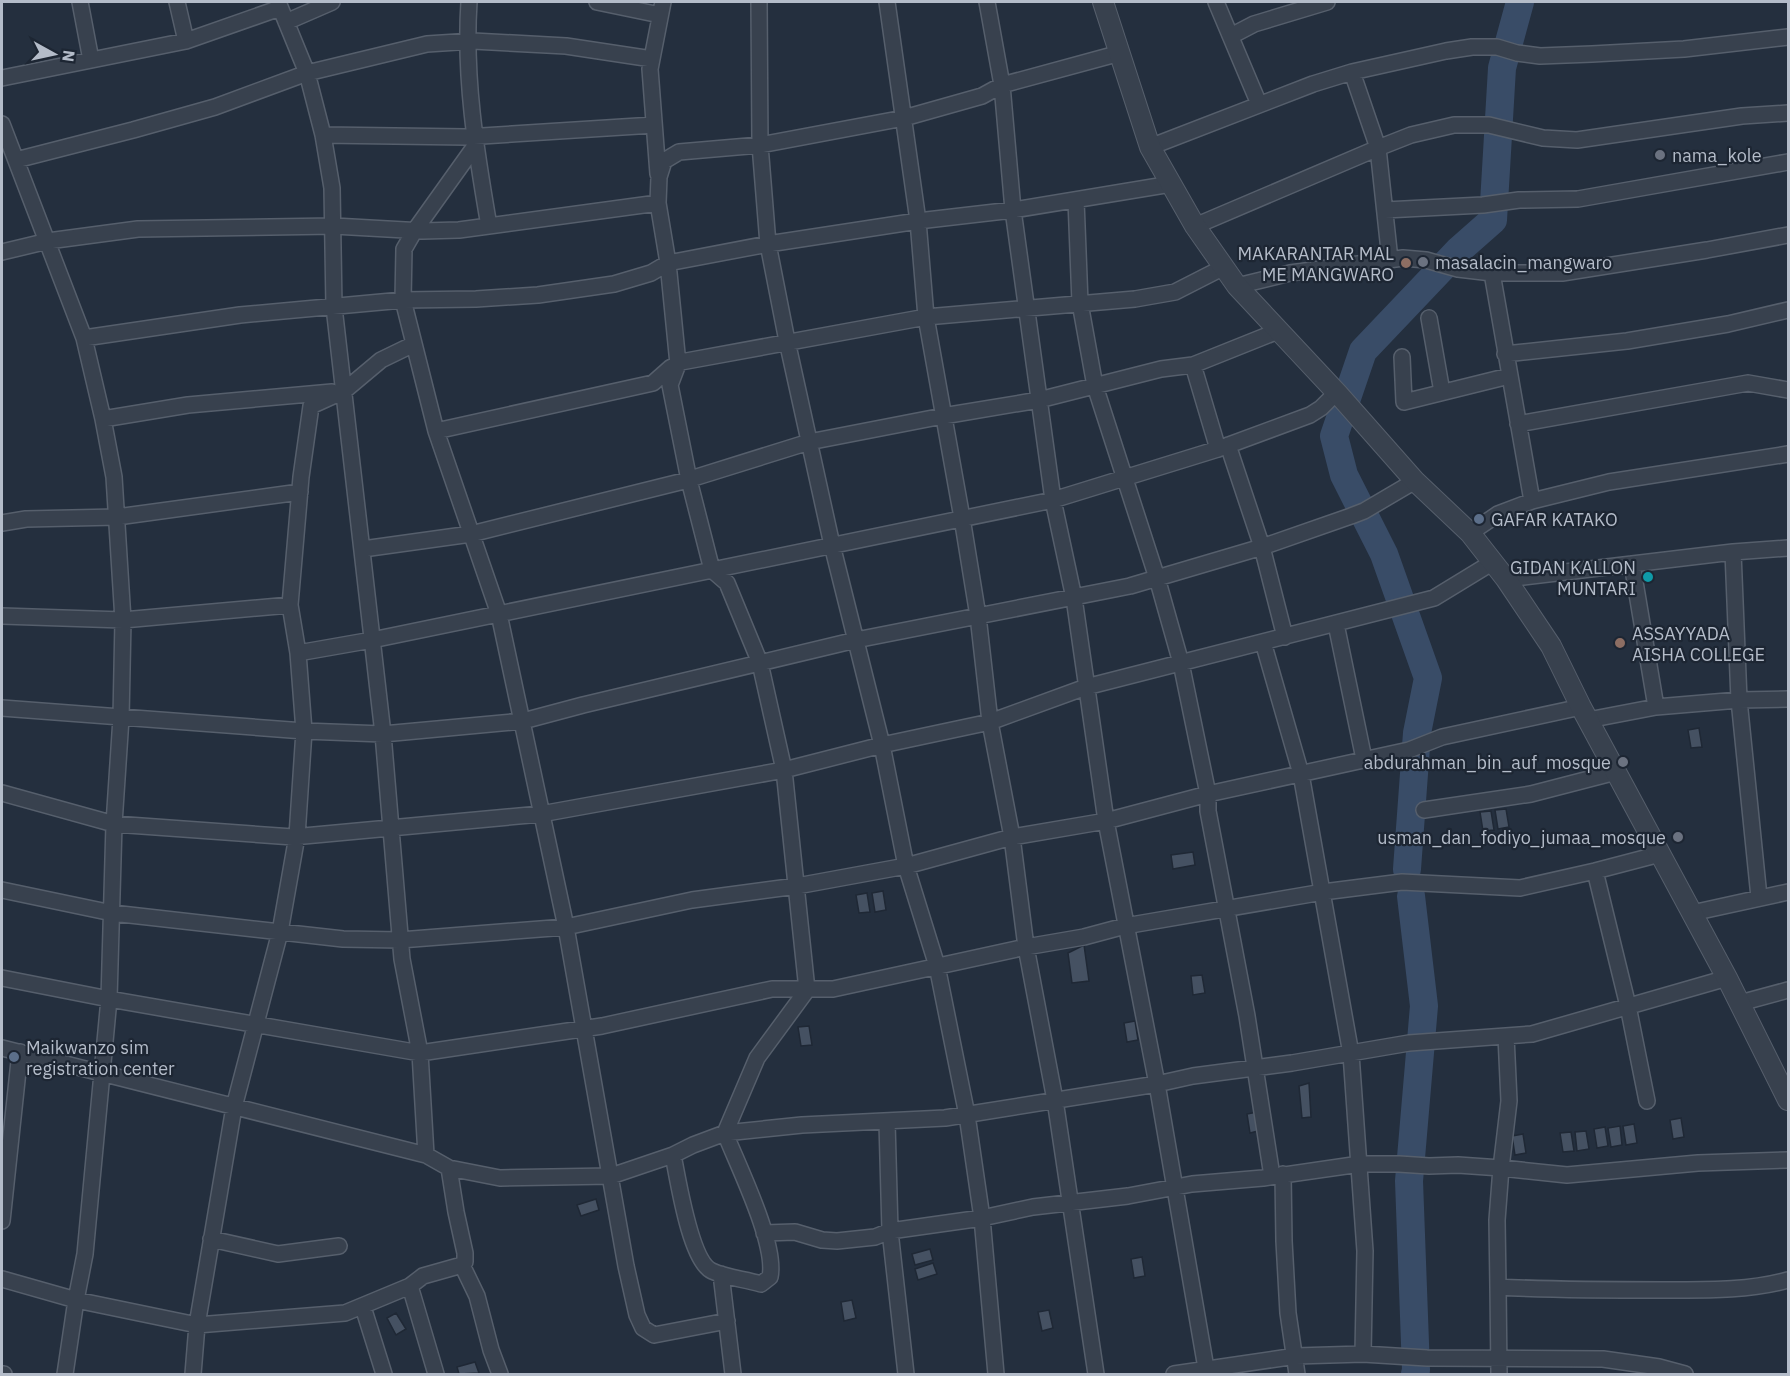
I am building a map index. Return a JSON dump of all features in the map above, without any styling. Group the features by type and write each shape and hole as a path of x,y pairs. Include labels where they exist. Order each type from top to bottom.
{"street":[{"path":"80,2 90,60"},
{"path":"177,2 186,42"},
{"path":"2,78 186,42 281,10 332,2"},
{"path":"469,2 466,42 474,141 489,226"},
{"path":"597,2 662,8 650,69 659,177 658,203 668,263 678,364 670,385 689,480 712,570 727,583 760,663 784,770 807,990 757,1058 725,1133 764,1233 772,1267 770,1277 761,1284 710,1270 700,1259 689,1229 673,1155"},
{"path":"759,2 760,145 768,244 832,545 882,745 906,866 937,966 967,1114 982,1218 996,1374"},
{"path":"887,2 918,221 926,317 978,616 990,722 1012,837 1026,947 1055,1100 1096,1374"},
{"path":"987,2 1002,85 1013,210 1053,500 1074,598 1106,821 1157,1084 1207,1372"},
{"path":"1102,2 1150,147 1194,226 1237,286 1415,481 1470,532 1506,579 1551,646 1786,1091"},
{"path":"1216,2 1259,104"},
{"path":"1231,36 1254,24 1327,2"},
{"path":"281,10 307,73 323,135 332,188 334,307 383,734 400,940 420,1053 426,1155"},
{"path":"1150,147 1313,84 1352,72 1472,46 1497,47 1516,53 1540,56 1684,48 1788,37"},
{"path":"16,160 215,107 307,73 427,44 466,42 566,46 652,59"},
{"path":"659,177 664,161 679,152 760,145 904,118 982,96 1002,85 1120,53"},
{"path":"1352,72 1378,148 1390,260"},
{"path":"1194,226 1411,135 1454,125 1489,125 1544,138 1577,140 1742,116 1788,112"},
{"path":"2,124 84,338 114,477 123,620 109,999 101,1074 97,1147 85,1254 65,1374"},
{"path":"323,135 474,141 654,125"},
{"path":"474,141 404,249 403,300 436,431 499,614 566,927 626,1266 637,1315 643,1328 654,1335 726,1321"},
{"path":"1385,210 1483,205 1519,200 1578,199 1788,162"},
{"path":"84,338 240,315 403,300 476,299 549,294 614,284 651,273 668,263 768,244 918,221 1013,210 1171,184"},
{"path":"1076,200 1080,303 1095,386 1157,578 1181,663 1208,794 1208,811 1255,1068 1278,1175 1288,1313 1297,1374"},
{"path":"2,252 48,240 138,229 334,226 459,230 658,203"},
{"path":"1237,286 1290,273 1390,260 1425,260 1458,269 1492,273 1562,273 1788,235"},
{"path":"436,431 653,383 678,364 926,317 1135,299 1175,292 1224,267"},
{"path":"1492,273 1532,501"},
{"path":"1505,354 1627,341 1728,324 1788,310"},
{"path":"1429,318 1442,393"},
{"path":"363,549 471,534 689,480 809,442 1039,400 1161,369 1193,365 1278,331"},
{"path":"193,1374 197,1325 234,1107 280,932 297,836 304,731 298,653 290,605 300,492 311,406 344,391 381,360 414,344"},
{"path":"1402,357 1404,402 1509,376"},
{"path":"1193,365 1263,547 1285,637"},
{"path":"1518,424 1748,383 1788,390"},
{"path":"103,419 188,405 344,391"},
{"path":"298,653 372,640 1053,500 1223,447 1310,415 1341,398"},
{"path":"1470,532 1498,514 1532,501 1609,482 1788,454"},
{"path":"2,708 304,731 383,734 523,721 856,640 1130,586 1263,547 1358,513 1415,481"},
{"path":"2,523 26,519 117,517 300,492"},
{"path":"1506,579 1733,552 1788,548"},
{"path":"1733,552 1739,700 1759,897"},
{"path":"2,793 114,824 297,836 541,814 784,770 882,745 990,722 1086,687 1434,598 1493,562"},
{"path":"1632,564 1656,707"},
{"path":"2,616 123,620 290,605"},
{"path":"1336,624 1364,759"},
{"path":"1263,642 1301,774 1351,1054 1365,1251 1363,1354"},
{"path":"2,890 112,913 343,939 400,940 566,927 692,900 797,886 906,866 1012,837 1106,821 1235,786 1409,750 1442,737 1585,713 1739,700 1788,699"},
{"path":"1424,810 1531,794 1616,772"},
{"path":"2,978 420,1053 584,1029 772,989 833,989 1026,947 1084,937 1125,926 1323,892 1402,882 1520,888 1660,854"},
{"path":"1595,871 1628,1006 1647,1101"},
{"path":"1692,913 1788,892"},
{"path":"2,1048 426,1155 449,1168 500,1178 610,1176 673,1155 725,1133 802,1125 945,1118 1157,1084 1193,1076 1351,1054 1409,1043 1532,1034 1727,978"},
{"path":"1740,1003 1788,990"},
{"path":"1499,1367 1497,1220 1509,1101 1506,1036"},
{"path":"2,1221 20,1052"},
{"path":"887,1122 890,1231 906,1374"},
{"path":"764,1233 795,1232 822,1240 837,1241 875,1237 890,1231 982,1218 1033,1207 1192,1184 1360,1164 1458,1165 1567,1175 1698,1163 1788,1160"},
{"path":"2,1279 76,1300 197,1325 345,1313 410,1286 423,1276 462,1265 465,1262 449,1168"},
{"path":"211,1239 278,1254 339,1246"},
{"path":"462,1265 477,1296 491,1350 500,1374"},
{"path":"721,1274 733,1374"},
{"path":"1498,1287 1570,1291 1694,1290 1768,1286 1788,1280"},
{"path":"410,1286 436,1374"},
{"path":"363,1307 384,1374"},
{"path":"1174,1374 1207,1372 1296,1356 1363,1354 1427,1358 1499,1367 1603,1359 1659,1367 1684,1374"}],"building":[{"path":"1699,728 1702,747 1691,748 1688,730"},
{"path":"1506,809 1509,827 1498,829 1495,810"},
{"path":"1491,811 1494,830 1483,831 1480,812"},
{"path":"1193,852 1195,865 1173,869 1171,855"},
{"path":"883,891 886,910 875,912 872,893"},
{"path":"867,893 870,912 859,913 856,895"},
{"path":"1084,945 1089,981 1072,983 1068,953"},
{"path":"1202,975 1205,993 1193,995 1191,976"},
{"path":"1135,1021 1138,1040 1127,1042 1124,1023"},
{"path":"809,1026 812,1045 801,1046 798,1027"},
{"path":"1309,1083 1311,1117 1302,1118 1299,1086"},
{"path":"1257,1112 1262,1130 1250,1133 1247,1114"},
{"path":"1681,1118 1684,1137 1673,1139 1670,1120"},
{"path":"1634,1124 1637,1143 1626,1145 1623,1126"},
{"path":"1620,1126 1622,1145 1611,1147 1608,1128"},
{"path":"1605,1127 1608,1146 1597,1148 1594,1129"},
{"path":"1586,1131 1589,1149 1577,1151 1575,1132"},
{"path":"1571,1132 1574,1151 1563,1152 1560,1133"},
{"path":"1523,1134 1526,1153 1515,1155 1512,1136"},
{"path":"596,1199 599,1210 581,1216 577,1205"},
{"path":"930,1249 933,1260 915,1265 912,1254"},
{"path":"1142,1257 1145,1276 1134,1278 1131,1259"},
{"path":"933,1263 937,1274 918,1280 915,1269"},
{"path":"852,1300 856,1318 844,1321 841,1302"},
{"path":"1049,1310 1053,1328 1042,1331 1038,1312"},
{"path":"396,1313 406,1329 396,1335 387,1318"},
{"path":"475,1362 479,1373 459,1374 457,1367"}],"waterway":[{"path":"1407,869 1417,733 1428,678 1384,554 1344,475 1334,436 1363,351 1459,250 1493,220 1502,68 1520,2"},
{"path":"1411,896 1424,1006 1409,1181 1415,1374"}],"place":[{"name":"nama_kole","path":"1660,155"},
{"name":"masalacin_mangwaro","path":"1423,262"},
{"name":"MAKARANTAR MAL ME MANGWARO","path":"1406,263"},
{"name":"GAFAR KATAKO","path":"1479,519"},
{"name":"GIDAN KALLON MUNTARI","path":"1648,577"},
{"name":"ASSAYYADA AISHA COLLEGE","path":"1620,643"},
{"name":"abdurahman_bin_auf_mosque","path":"1623,762"},
{"name":"usman_dan_fodiyo_jumaa_mosque","path":"1678,837"},
{"name":"Maikwanzo sim registration center","path":"14,1057"}]}
